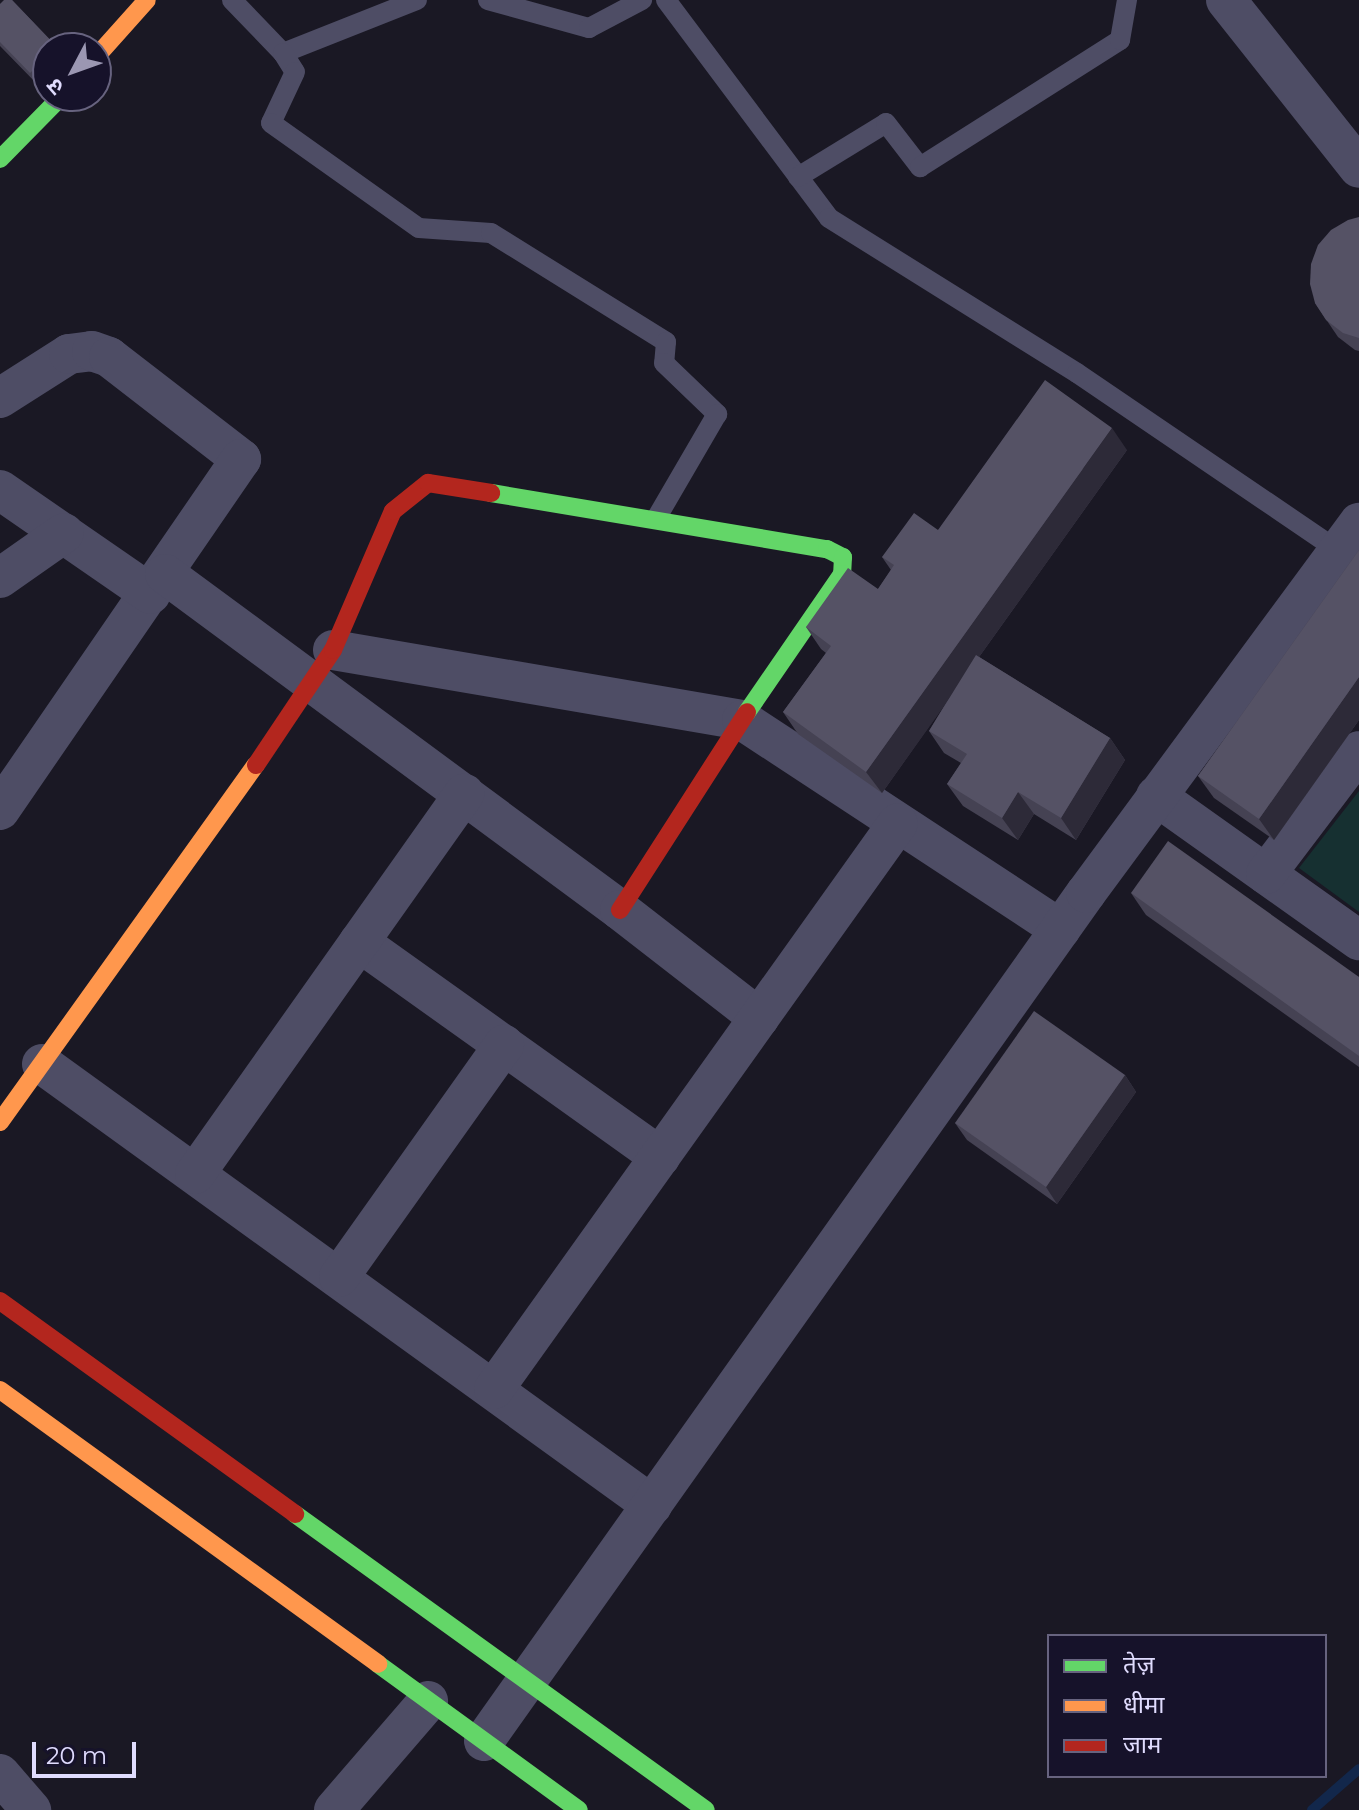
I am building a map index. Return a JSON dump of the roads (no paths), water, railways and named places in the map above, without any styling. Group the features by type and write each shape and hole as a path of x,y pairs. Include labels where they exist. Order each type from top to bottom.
{"street":[{"path":"112,39 147,0"},
{"path":"1226,0 1359,168"},
{"path":"0,159 46,112"},
{"path":"0,398 69,354 92,351 109,357 241,459 0,810"},
{"path":"0,1122 323,667 393,511 428,483 827,549 843,557 842,574 742,720 620,910"},
{"path":"0,490 64,533 323,667 464,794 759,1018"},
{"path":"0,578 64,533"},
{"path":"484,1741 1060,929 1348,536"},
{"path":"323,667 742,720 1060,929"},
{"path":"1266,874 1359,751"},
{"path":"195,1174 464,794"},
{"path":"1156,796 1359,940"},
{"path":"494,1389 898,823"},
{"path":"359,942 660,1157"},
{"path":"339,1277 504,1045"},
{"path":"42,1064 652,1505"},
{"path":"0,1301 706,1810"},
{"path":"0,1390 579,1810"},
{"path":"334,1810 428,1701"}],"lane":[{"path":"232,0 283,53 295,72 271,123 419,228 491,233 666,342 664,363 717,414 656,519"},
{"path":"283,53 417,0"},
{"path":"488,0 589,28 642,0"},
{"path":"666,0 829,218 1077,373 1348,536"},
{"path":"798,177 886,123 920,167 1120,40 1127,0"}],"waterway":[{"path":"1312,1810 1359,1769"}]}
